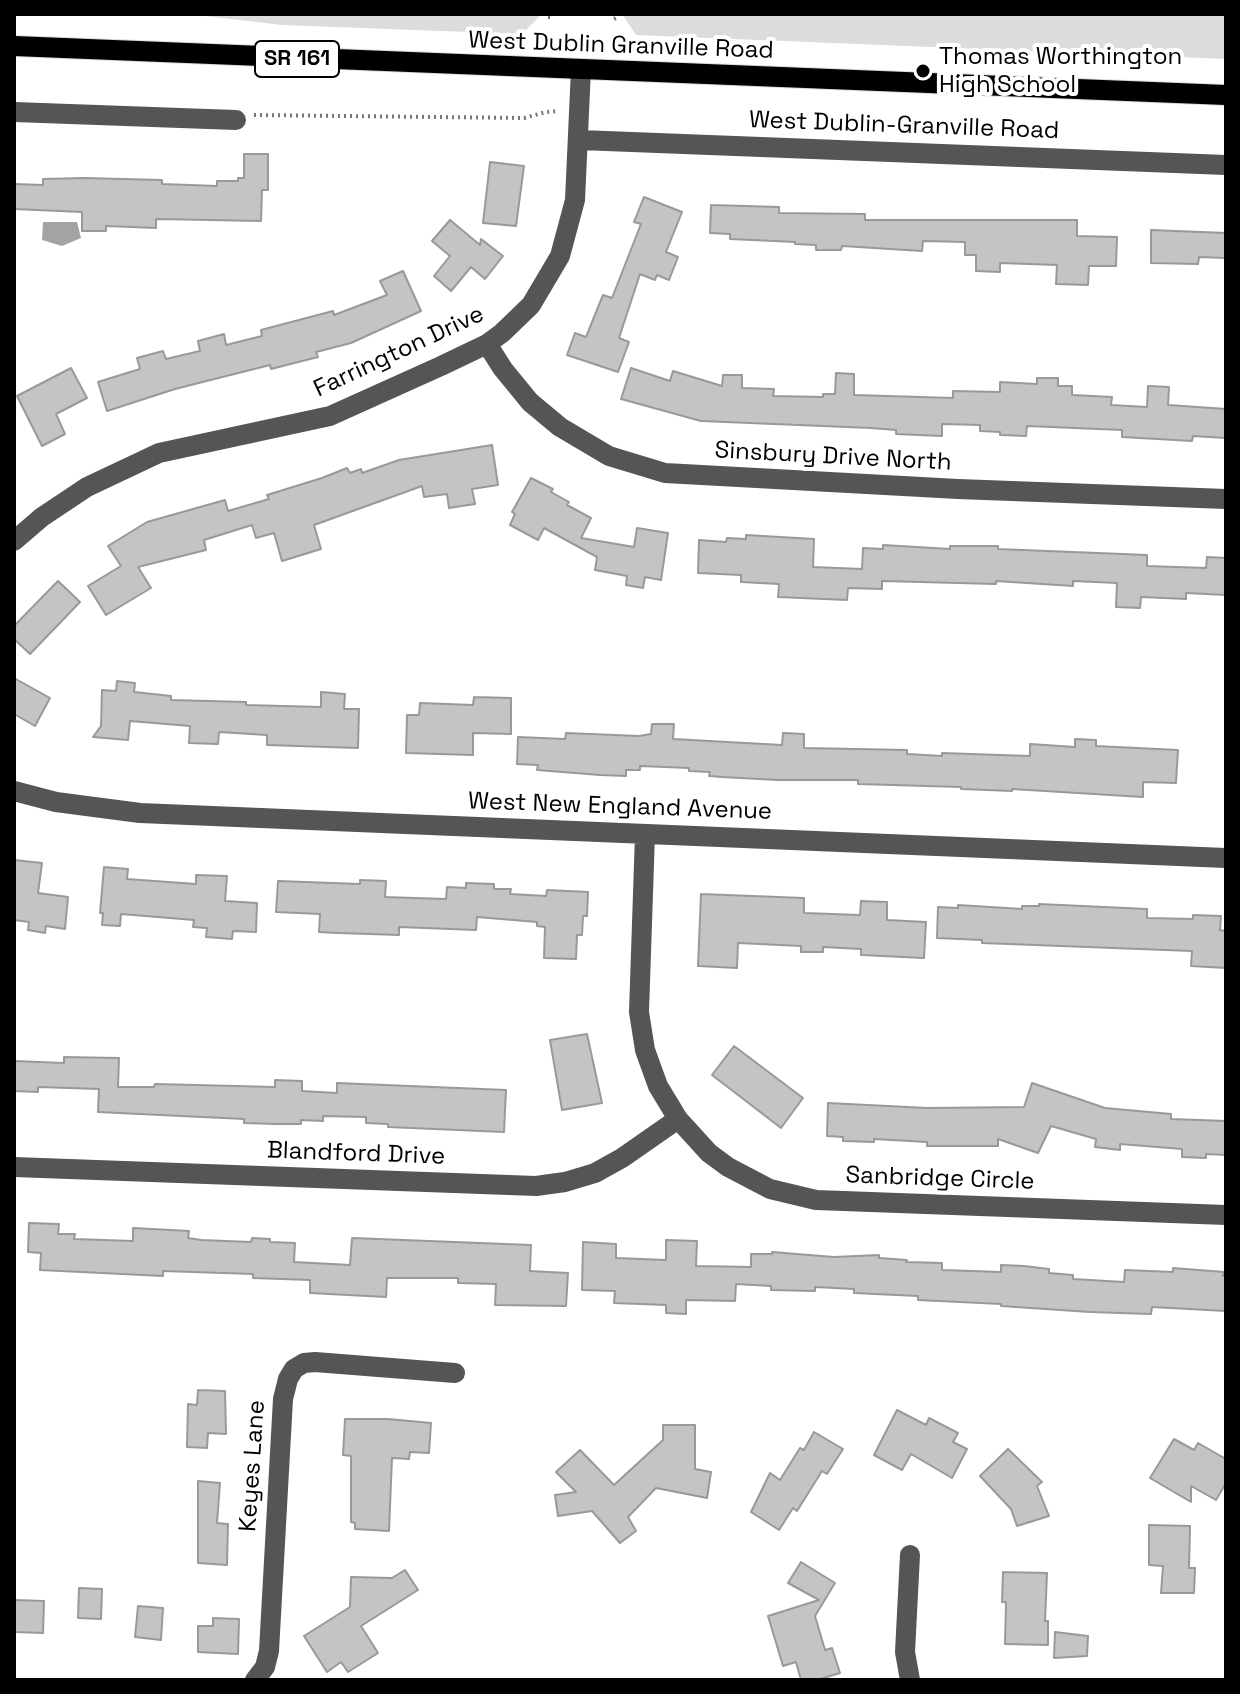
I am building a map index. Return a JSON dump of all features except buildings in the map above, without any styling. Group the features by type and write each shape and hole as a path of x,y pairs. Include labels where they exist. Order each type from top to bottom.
{"main road":[{"name":"West Dublin Granville Road","path":"14,46 1226,95"}],"street":[{"name":"Farrington Drive","path":"14,541 42,517 87,487 159,453 330,416 487,344 509,327 531,305 560,256 575,200 581,69"},
{"path":"14,112 236,120"},
{"name":"West Dublin-Granville Road","path":"580,140 1226,165"},
{"name":"Sinsbury Drive North","path":"487,344 530,402 560,427 609,456 665,473 1226,499"},
{"name":"West New England Avenue","path":"14,791 56,802 140,813 1226,858"},
{"name":"Sanbridge Circle","path":"645,834 639,1012 645,1050 658,1086 678,1119 709,1153 728,1167 770,1189 805,1198 1226,1215"},
{"name":"Blandford Drive","path":"14,1167 536,1186 595,1173 678,1119"},
{"name":"Keyes Lane","path":"255,1680 265,1667 269,1651 283,1399 294,1369 304,1363 315,1362 455,1373"},
{"path":"910,1555 905,1652 910,1680"}],"path":[{"path":"236,120 262,114 524,118 559,111"}],"shaded area":[{"path":"188,14 542,14 522,34 282,25"},
{"path":"622,14 1226,14 1226,59 636,35"},
{"path":"43,222 77,222 81,238 62,246 42,240"}],"place":[{"name":"Thomas Worthington High School","path":"923,71"}]}
